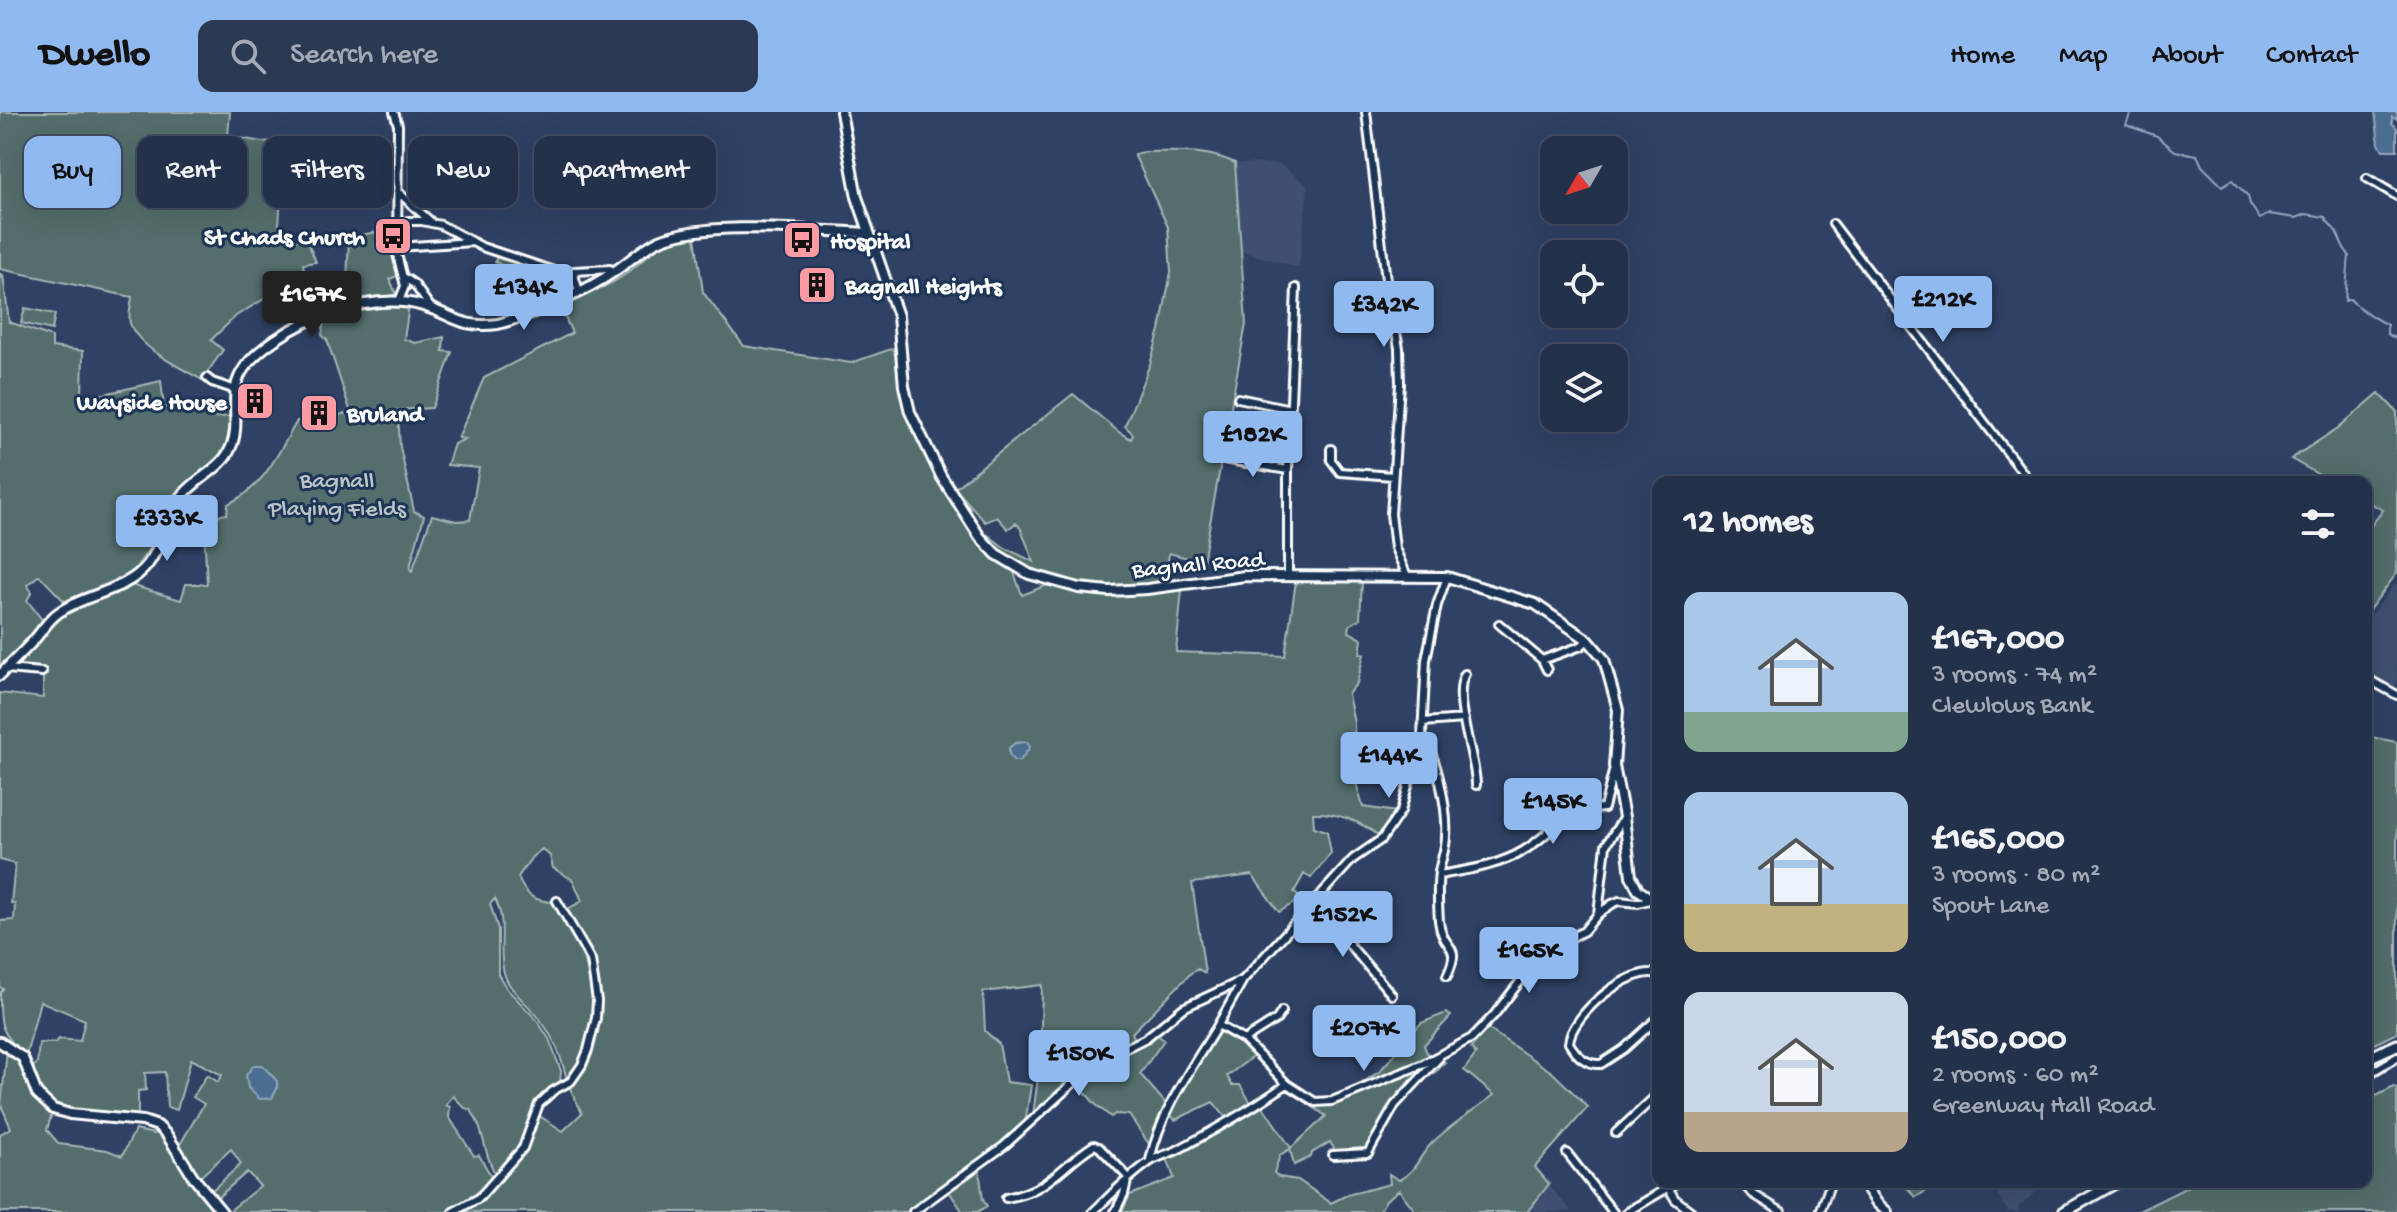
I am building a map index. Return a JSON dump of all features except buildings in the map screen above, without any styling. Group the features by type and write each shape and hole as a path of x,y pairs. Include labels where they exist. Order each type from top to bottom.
{"main road":[{"path":"2372,1056 2397,1045"},
{"path":"2064,1212 2106,1188"}],"street":[{"path":"394,112 398,125 397,247 405,278 399,301"},
{"name":"Bagnall Road","path":"841,112 857,197 898,316 904,386 910,412 941,476 980,537 996,554 1043,579 1079,588 1109,591 1231,577 1447,577 1535,604 1588,640 1604,659 1618,710 1614,766 1631,876 1638,890 1652,900"},
{"path":"1366,112 1386,280 1399,348 1392,535 1407,576"},
{"path":"2367,178 2397,196"},
{"path":"397,191 433,223"},
{"path":"397,225 408,221 433,223 473,242 543,268 573,272 610,269 615,272"},
{"path":"1833,224 2025,476"},
{"path":"3,672 60,611 125,581 147,565 173,508 184,493 222,462 230,450 234,437 236,390 247,362 287,334 330,313 389,301 431,308 457,322 487,326 506,322 579,291 615,272 657,241 671,236 707,230 786,229 868,233"},
{"path":"397,247 473,242"},
{"path":"573,272 579,291"},
{"path":"405,278 414,284 431,308"},
{"path":"1288,576 1288,470 1296,288"},
{"path":"207,378 236,390"},
{"path":"1238,398 1291,409"},
{"path":"1331,449 1331,460 1340,472 1393,476"},
{"path":"1223,459 1288,470"},
{"path":"1150,1160 1169,1105 1243,980 1353,859 1382,839 1393,825 1408,789 1422,735 1426,660 1437,605 1447,577"},
{"path":"1499,624 1542,660 1547,670"},
{"path":"1542,660 1581,646 1588,640"},
{"path":"3,672 42,672"},
{"path":"1465,674 1461,680 1464,719 1476,771 1476,785"},
{"path":"2372,681 2397,695"},
{"path":"1423,722 1464,719"},
{"path":"1422,735 1430,746 1437,771 1446,830 1439,875 1439,921 1443,938 1455,953 1447,976"},
{"path":"1439,875 1506,860 1525,850 1558,822 1581,809 1604,808 1614,766"},
{"path":"1598,914 1606,845 1624,817"},
{"path":"453,1212 479,1198 523,1148 539,1104 571,1081 588,1050 597,1001 591,960 557,901"},
{"path":"1218,1025 1244,1040 1287,1084 1315,1102 1351,1096 1441,1055 1479,1031 1543,952 1584,931 1598,914 1619,901 1652,901"},
{"path":"1307,909 1337,930 1392,995"},
{"path":"1652,971 1636,976 1603,994 1579,1018 1569,1043 1578,1056 1587,1062 1601,1064 1624,1049 1652,1023"},
{"path":"913,1212 1004,1146 1072,1084 1106,1058 1146,1038 1183,1008 1243,980"},
{"path":"1244,1040 1277,1019 1282,1011"},
{"path":"0,1042 23,1058 37,1094 53,1109 70,1114 143,1121 158,1126 222,1212"},
{"path":"1333,1155 1368,1153 1395,1105 1441,1055"},
{"path":"2372,1072 2397,1057"},
{"path":"1093,1212 1150,1160 1164,1157 1198,1139 1287,1084"},
{"path":"1616,1133 1652,1100"},
{"path":"1006,1198 1037,1189 1094,1145 1128,1177"},
{"path":"1567,1153 1613,1212"},
{"path":"1115,1212 1128,1177"},
{"path":"1748,1188 1782,1212"},
{"path":"1820,1212 1829,1188"},
{"path":"1867,1188 1887,1212"},
{"path":"1627,1212 1669,1189 1675,1199 1692,1212"}],"shaded area":[{"path":"2375,112 2397,112 2397,119 2392,117 2392,123 2397,128 2397,150 2383,150 2379,144"},
{"path":"1235,163 1280,164 1308,186 1299,268 1241,251"},
{"path":"2397,581 2395,687 2372,675 2372,614"},
{"path":"1027,742 1030,747 1020,761 1014,761 1009,748 1015,743"},
{"path":"254,1065 262,1065 277,1081 272,1098 260,1099 248,1088 246,1075"},
{"path":"1534,1167 1572,1212 1444,1212"},
{"path":"1993,1188 2041,1188 2018,1207 2020,1212 2008,1212"}],"green space":[{"path":"0,112 230,112 228,136 137,136 137,208 247,208 247,139 263,142 263,208 280,208 278,239 307,240 316,262 303,264 305,274 236,316 211,340 223,350 202,380 142,341 130,323 132,297 0,269"},
{"path":"1202,153 1235,163 1246,324 1203,562 1169,553 1165,584 1092,587 1044,575 1001,551 988,541 988,535 1005,548 1034,562 1016,523 1008,529 997,517 985,522 955,488 1073,394 1131,439 1133,434 1125,426 1150,364 1171,272 1168,227 1134,154"},
{"path":"392,166 395,197 392,198"},
{"path":"389,230 394,259 401,274 390,279 396,294 346,305 349,237"},
{"name":"Bagnall Playing Fields","path":"695,237 703,292 744,346 851,363 894,348 902,391 946,490 979,542 1012,567 1022,595 1050,584 1131,593 1182,589 1176,652 1285,656 1296,581 1362,581 1360,619 1350,625 1349,632 1362,639 1360,654 1364,654 1357,683 1348,694 1354,723 1355,779 1363,807 1397,812 1379,836 1348,818 1313,813 1314,827 1327,831 1331,853 1311,878 1304,874 1294,892 1301,899 1279,912 1252,875 1192,883 1205,973 1198,969 1191,973 1132,1033 1135,1039 1113,1052 1033,1115 1040,1063 1042,985 983,992 985,1031 999,1044 1006,1082 1031,1085 1025,1124 910,1212 456,1212 473,1203 526,1148 538,1115 563,1131 582,1113 569,1086 589,1061 595,1044 599,1025 599,986 591,953 566,910 582,901 573,880 553,868 550,856 542,849 518,877 531,896 553,902 572,936 587,968 591,985 592,1022 579,1063 567,1081 549,1032 506,979 502,964 501,917 495,899 490,904 498,929 498,974 507,989 537,1020 549,1039 561,1071 560,1083 533,1109 523,1142 496,1175 476,1119 471,1110 453,1096 446,1105 450,1107 449,1117 474,1156 479,1155 491,1176 489,1183 473,1198 448,1212 228,1212 260,1186 247,1172 217,1198 211,1191 241,1164 231,1149 198,1179 179,1146 204,1104 193,1097 207,1075 218,1082 222,1075 191,1059 177,1110 167,1107 165,1072 145,1073 146,1090 138,1091 138,1116 64,1110 46,1100 32,1068 37,1063 39,1043 55,1043 59,1039 80,1041 85,1020 40,1001 26,1056 3,1029 0,921 14,920 15,904 11,903 15,864 0,860 0,693 43,698 43,670 11,668 42,639 56,617 131,585 181,600 186,584 207,584 204,529 214,529 215,516 227,514 228,504 261,479 297,421 351,413 327,340 322,335 324,321 376,307 409,306 404,339 415,343 444,337 443,351 452,352 432,408 398,410 400,447 414,511 424,516 411,563 412,571 432,515 456,521 470,520 479,468 447,465 454,444 465,439 458,438 484,378 572,333 560,306 613,282 658,247"},
{"path":"498,255 571,277 575,288 538,305 524,276 495,262"},
{"path":"0,274 3,275 9,322 52,337 52,347 83,351 82,399 161,381 164,407 210,404 210,418 231,416 230,445 218,461 173,495 153,543 132,573 65,602 39,575 27,585 32,592 27,600 43,621 33,636 0,666"},
{"path":"25,308 55,314 52,330 21,323"},
{"path":"2379,393 2397,412 2397,573 2372,606 2372,524 2383,510 2372,504 2372,476 2321,476 2291,459 2338,428"},
{"path":"2372,737 2397,742 2397,1033 2372,1045"},
{"path":"1446,1013 1451,1016 1424,1045 1427,1053 1445,1062 1432,1074 1418,1076 1406,1085 1366,1150 1336,1152 1330,1142 1312,1153 1311,1157 1294,1165 1290,1149 1280,1155 1274,1173 1279,1177 1298,1180 1331,1203 1347,1195 1390,1184 1389,1174 1399,1180 1405,1176 1439,1136 1494,1095 1464,1070 1476,1054 1471,1048 1487,1028 1553,1073 1588,1107 1535,1167 1549,1184 1527,1212 1416,1212 1399,1190 1386,1200 1379,1212 1122,1212 1130,1195 1174,1178 1167,1158 1262,1105 1291,1148 1326,1116 1309,1104 1311,1102 1328,1105 1346,1099 1346,1094 1380,1071 1421,1023"},
{"path":"1219,1031 1247,1046 1255,1055 1227,1076 1232,1085 1240,1085 1251,1103 1227,1119 1213,1102 1175,1120 1169,1113"},
{"path":"1156,1034 1164,1040 1140,1074 1167,1105 1149,1144 1129,1115 1115,1114 1111,1117 1078,1084 1106,1063"},
{"path":"7,1051 21,1065 37,1099 52,1113 47,1130 59,1144 107,1150 122,1156 135,1130 154,1134 158,1131 218,1212 0,1212 0,1134 11,1128 1,1105"},
{"path":"2394,1087 2397,1089 2397,1212 2137,1212 2185,1188 2372,1188 2372,1098"},
{"path":"979,1169 983,1200 987,1206 977,1212 963,1212 948,1190"},
{"path":"1907,1188 1931,1188 1916,1197"}],"waterway":[{"path":"2131,112 2126,125 2157,136 2175,151 2197,155 2202,166 2222,186 2232,180 2248,196 2260,219 2269,214 2296,218 2306,214 2325,217 2349,255 2345,301 2350,299 2387,325 2387,334 2397,339"}],"place":[{"name":"St Chads Church","path":"393,236"},
{"name":"Hospital","path":"802,240"},
{"name":"Bagnall Heights","path":"817,285"},
{"name":"Wayside House","path":"255,401"},
{"name":"Bruland","path":"319,413"}]}
